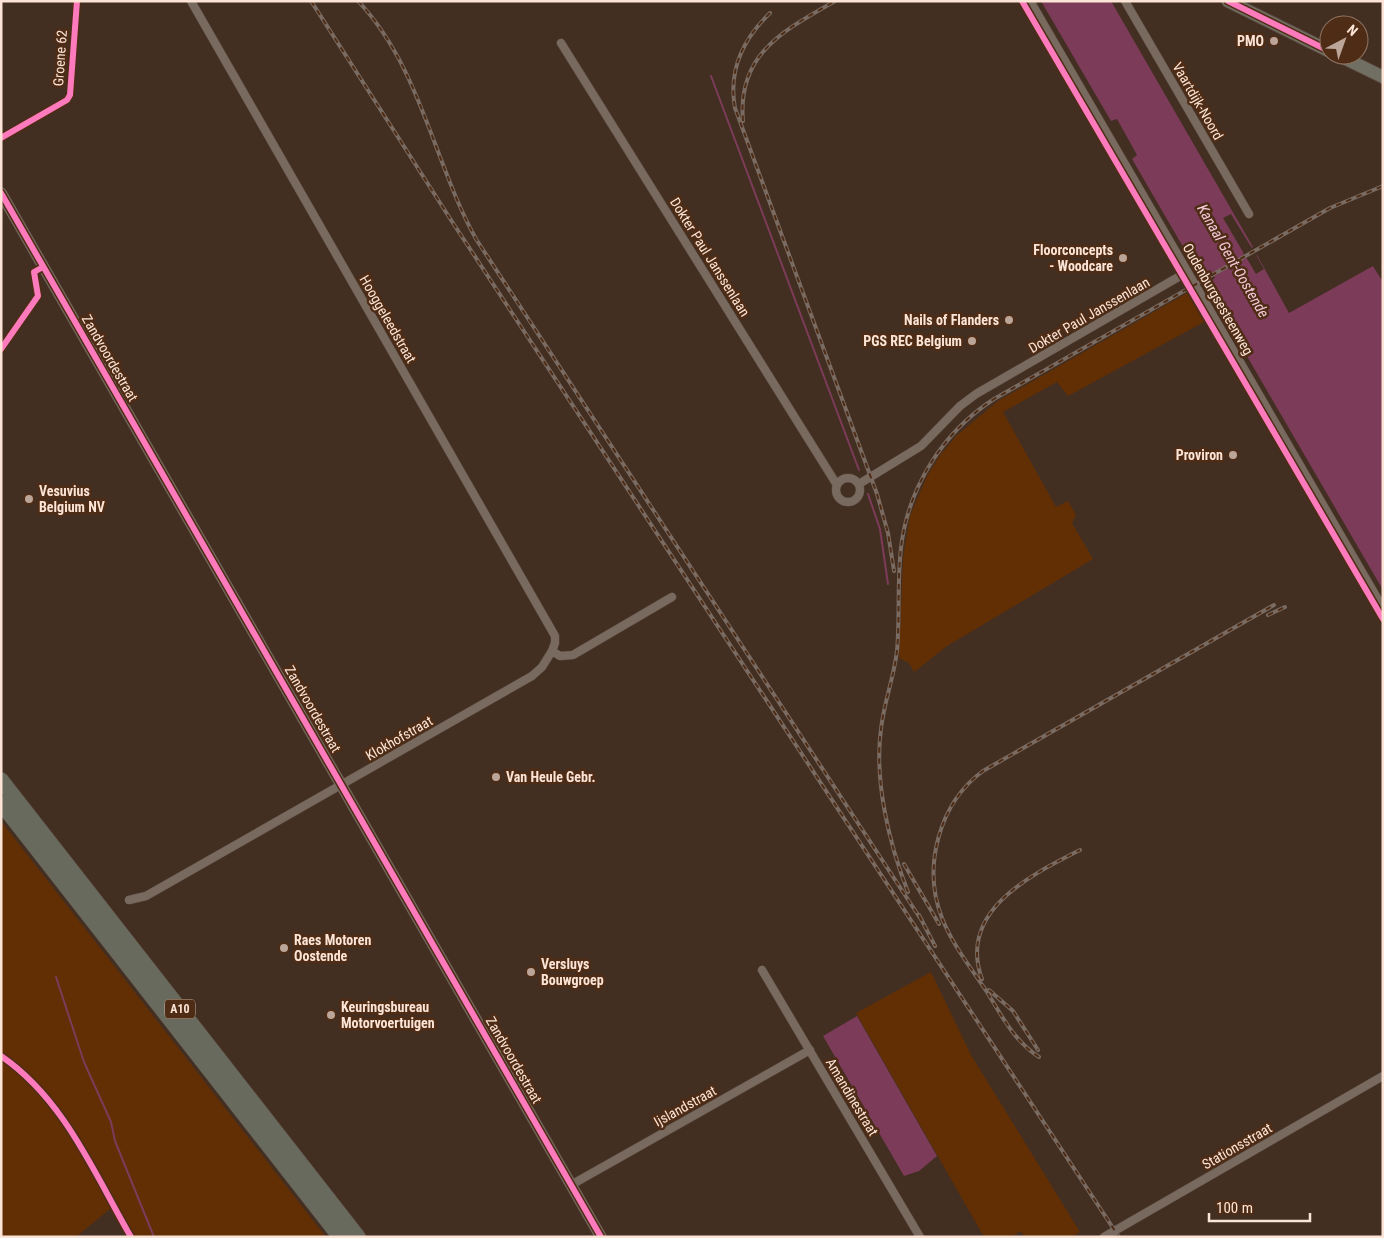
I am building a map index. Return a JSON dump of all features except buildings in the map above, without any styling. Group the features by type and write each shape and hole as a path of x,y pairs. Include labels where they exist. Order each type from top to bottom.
{"highway":[{"name":"A10","path":"1,780 358,1237"},
{"name":"A10","path":"1,804 340,1237"}],"main road":[{"path":"1228,1 1319,46"},
{"path":"1358,65 1383,77"},
{"name":"Zandvoordestraat","path":"1,193 601,1237"}],"street":[{"name":"Hooggeleedstraat","path":"191,1 555,636 552,651"},
{"name":"Oudenburgsesteenweg","path":"1030,1 1383,610"},
{"name":"Vaartdijk-Noord","path":"1125,1 1249,214"},
{"name":"Dokter Paul Janssenlaan","path":"562,44 837,485 837,495 841,500 851,502 859,497 859,484 921,446 960,406 976,394 1188,272"},
{"path":"837,485 848,478 854,479 859,484"},
{"path":"552,651 560,656 573,655 672,598"},
{"name":"Klokhofstraat","path":"129,900 146,896 532,676 542,667 552,651"},
{"name":"Amandinestraat","path":"762,970 920,1237"},
{"name":"Ijslandstraat","path":"571,1185 810,1050"},
{"name":"Stationsstraat","path":"1104,1237 1383,1076"}],"shaded area":[{"path":"1187,293 1204,322 1068,396 1057,382 1003,412 1056,507 1068,501 1076,515 1072,523 1093,559 947,646 914,672 909,663 899,658 903,558 910,516 927,476 940,455 957,435 998,401"},
{"path":"1,821 326,1237 126,1237 110,1209 76,1237 1,1237"},
{"path":"931,972 971,1055 1080,1232 1072,1237 1024,1237 1021,1231 1011,1237 984,1237 856,1013"}],"water":[{"name":"Kanaal Gent-Oostende","path":"1041,1 1111,1 1253,247 1243,253 1248,260 1257,255 1289,313 1373,266 1383,282 1383,590 1205,284 1215,278 1210,270 1200,276 1132,159 1137,155 1117,119 1111,121"},
{"path":"857,1016 937,1156 919,1171 904,1176 823,1036"}],"pier":[{"path":"1231,214 1253,250 1247,253 1249,257 1255,253 1264,269 1256,274 1223,218"}],"waterway":[{"path":"711,76 859,470"},
{"path":"868,494 880,529 888,584"},
{"path":"56,977 84,1062 111,1122 115,1141 154,1237"}],"railway":[{"path":"311,1 451,220 1119,1237"},
{"path":"358,1 379,27 397,55 412,85 448,178 476,239 922,921"},
{"path":"743,121 743,98 748,78 756,61 768,46 782,34 835,1"},
{"path":"770,13 752,33 740,56 734,81 735,108 877,494 888,533 894,571"},
{"path":"908,892 889,833 881,790 879,749 882,719 897,651 900,561 905,525 911,504 931,463 959,428 994,399 1330,208 1383,186"},
{"path":"1039,1057 1030,1051 1009,1028 956,947 942,918 936,898 934,878 938,837 945,818 955,800 968,784 983,771 1274,605"},
{"path":"1268,615 1285,607"},
{"path":"982,979 977,955 980,934 989,915 1003,898 1021,884 1040,871 1080,850"},
{"path":"904,864 939,924"},
{"path":"919,915 935,946"},
{"path":"989,990 1013,1011 1038,1050"}],"cycle path":[{"name":"Groene 62","path":"1,138 67,100 70,95 77,1"},
{"path":"1022,1 1383,619"},
{"path":"1228,1 1319,46"},
{"path":"1,193 601,1237"},
{"path":"1,349 38,296 34,272 43,267"},
{"path":"1,1056 23,1073 43,1093 60,1115 90,1163 131,1237"}],"place":[{"name":"PMO","path":"1274,41"},
{"name":"Floorconcepts - Woodcare","path":"1123,258"},
{"name":"Nails of Flanders","path":"1009,320"},
{"name":"PGS REC Belgium","path":"972,341"},
{"name":"Proviron","path":"1233,455"},
{"name":"Vesuvius Belgium NV","path":"29,499"},
{"name":"Van Heule Gebr.","path":"496,777"},
{"name":"Raes Motoren Oostende","path":"284,948"},
{"name":"Versluys Bouwgroep","path":"531,972"},
{"name":"Keuringsbureau Motorvoertuigen","path":"331,1015"}]}
